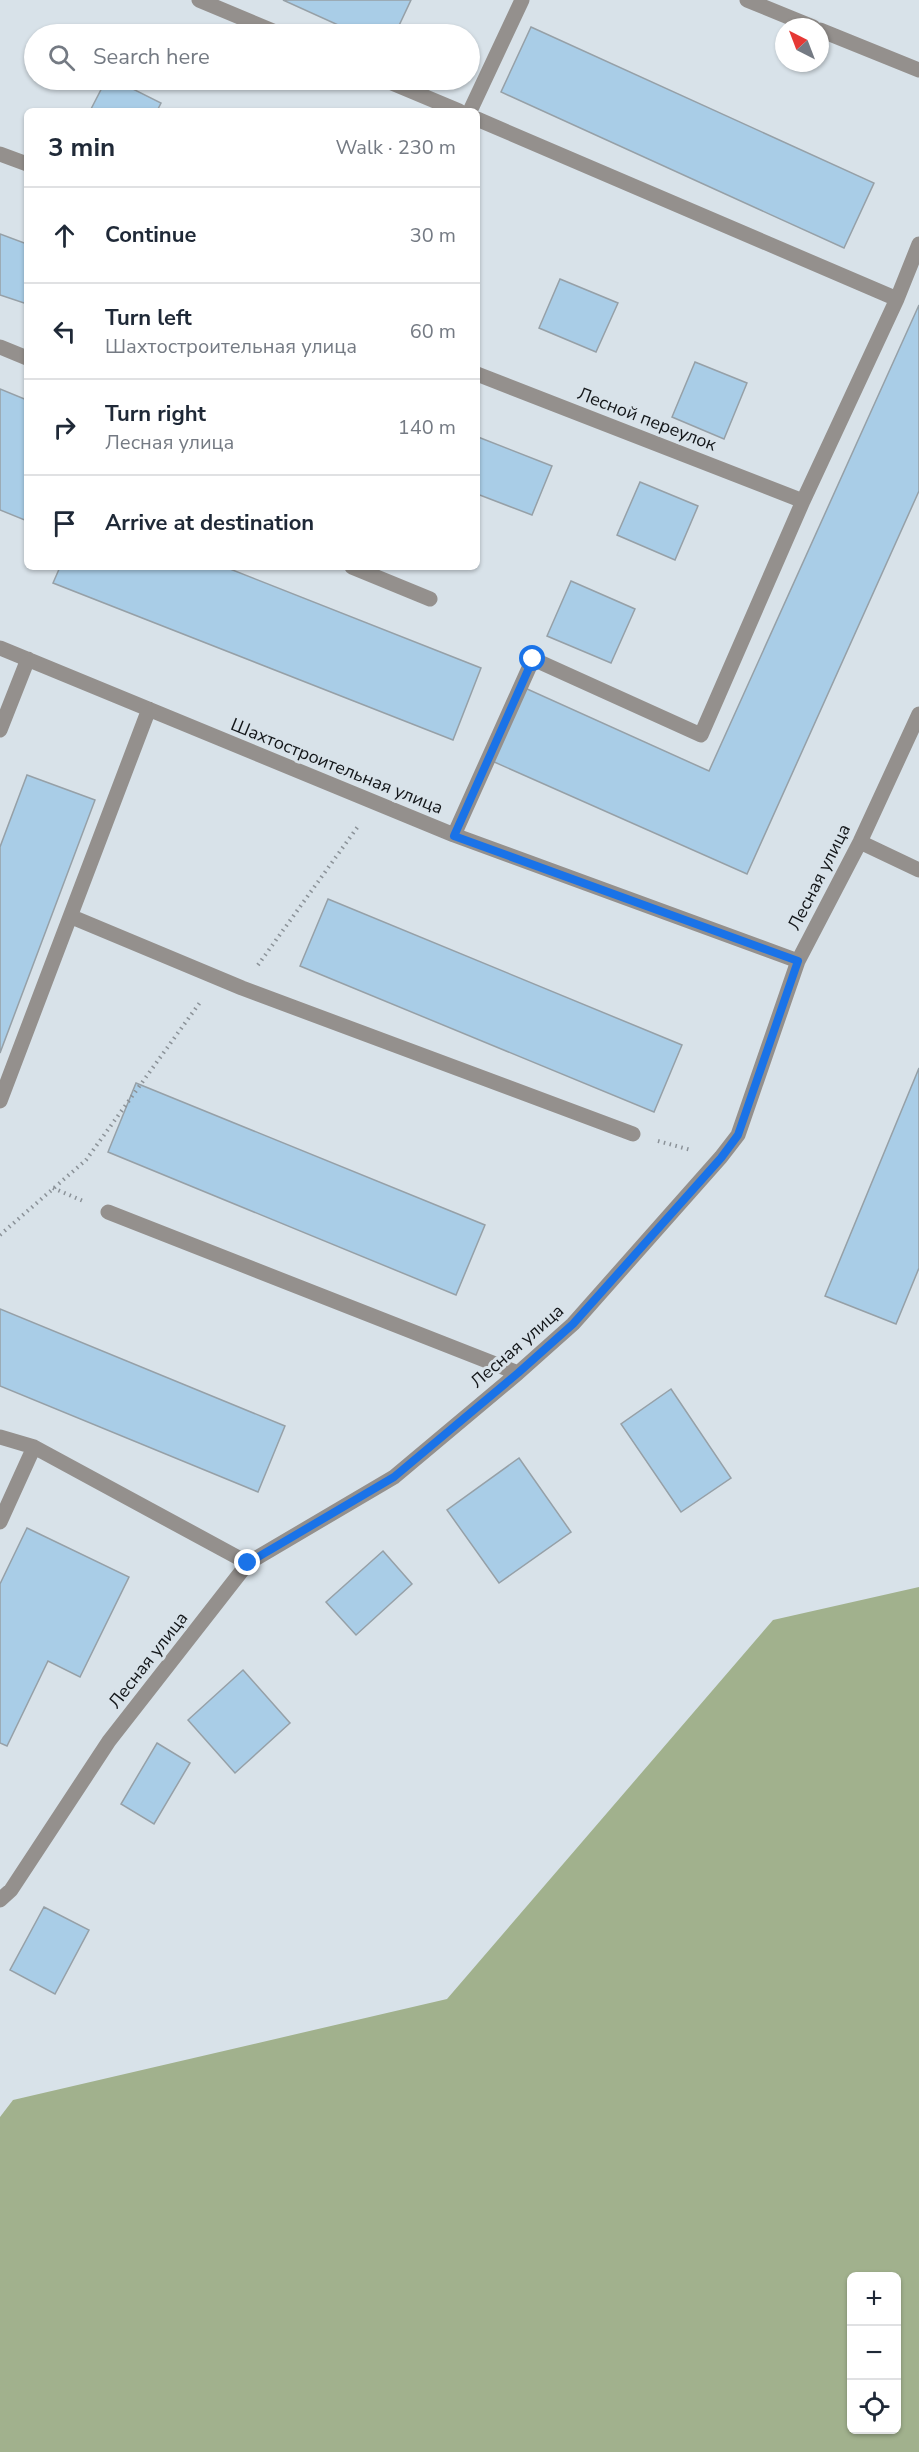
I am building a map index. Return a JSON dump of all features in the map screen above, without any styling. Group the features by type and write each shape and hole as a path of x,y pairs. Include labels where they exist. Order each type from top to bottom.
{"street":[{"path":"199,0 256,24"},
{"path":"480,90 522,0"},
{"path":"747,0 791,18"},
{"path":"829,34 919,70"},
{"path":"409,90 452,108"},
{"path":"471,108 480,90"},
{"path":"480,120 897,299"},
{"path":"0,154 24,164"},
{"path":"454,836 533,659 701,735 803,501 897,299 919,244"},
{"path":"0,348 24,357"},
{"name":"Лесной переулок","path":"480,375 803,501"},
{"path":"359,570 430,599"},
{"name":"Шахтостроительная улица","path":"0,648 454,836 798,961"},
{"path":"0,730 28,659"},
{"path":"0,1101 72,917 149,709"},
{"name":"Лесная улица","path":"0,1900 11,1890 109,1741 248,1563 394,1477 518,1373 573,1324 721,1158 738,1135 798,961 860,842 919,714"},
{"path":"860,842 919,870"},
{"path":"72,917 242,988 633,1134"},
{"path":"108,1212 518,1373"},
{"path":"0,1437 34,1447 248,1563"},
{"path":"0,1522 34,1447"}],"path":[{"path":"242,988 375,803"},
{"path":"0,1235 86,1160 218,978"},
{"path":"633,1134 721,1158"}],"green space":[{"path":"919,1587 919,2452 0,2452 0,2117 13,2100 447,1999 773,1620"}],"building":[{"path":"283,0 411,0 400,24 336,24"},
{"path":"531,27 874,183 844,248 501,92"},
{"path":"101,90 135,90 161,103 158,108 92,108"},
{"path":"0,234 24,243 24,303 0,295"},
{"path":"560,279 618,303 596,352 539,328"},
{"path":"919,305 919,491 747,874 492,761 525,688 709,771"},
{"path":"695,362 747,383 724,439 672,417"},
{"path":"0,389 24,399 24,520 0,510"},
{"path":"480,438 552,466 532,515 480,495"},
{"path":"640,482 698,506 675,560 617,535"},
{"path":"59,570 233,570 481,668 453,740 53,583"},
{"path":"571,581 635,609 611,663 547,636"},
{"path":"27,775 95,800 0,1053 0,847"},
{"path":"328,899 682,1045 654,1112 300,966"},
{"path":"919,1068 919,1268 896,1324 825,1296"},
{"path":"136,1083 485,1225 456,1295 108,1152"},
{"path":"0,1309 285,1426 258,1492 0,1386"},
{"path":"671,1389 731,1478 681,1512 621,1424"},
{"path":"519,1458 571,1532 499,1583 447,1510"},
{"path":"27,1528 129,1577 80,1677 48,1661 7,1746 0,1743 0,1584"},
{"path":"383,1551 412,1584 356,1635 326,1602"},
{"path":"243,1670 290,1723 235,1773 188,1720"},
{"path":"157,1743 190,1763 154,1824 121,1804"},
{"path":"44,1907 89,1930 55,1994 10,1970"}],"route":[{"path":"248,1563 394,1477 573,1324 721,1158 738,1135 798,961 454,836 533,659"}]}
